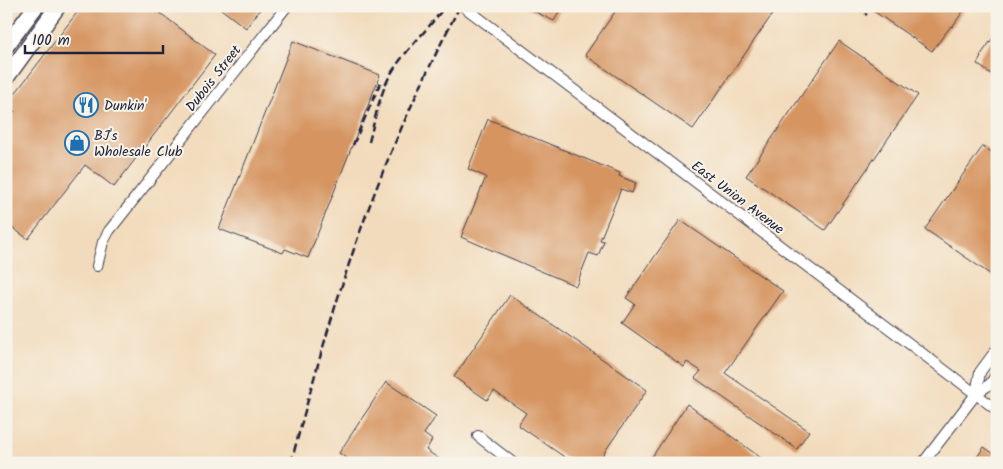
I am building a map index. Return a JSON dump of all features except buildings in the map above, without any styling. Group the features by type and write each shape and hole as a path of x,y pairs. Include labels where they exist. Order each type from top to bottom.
{"highway":[{"path":"6,46 36,6"},
{"path":"6,78 58,6"}],"street":[{"name":"Dubois Street","path":"97,266 103,242 109,231 287,6"},
{"name":"East Union Avenue","path":"463,6 997,410"},
{"path":"976,394 980,372 997,349"},
{"path":"924,463 976,394 990,384 997,374"},
{"path":"478,436 513,463"}],"railway":[{"path":"369,142 381,97 392,72 445,6"},
{"path":"291,463 345,275 365,218 402,126 460,6"},
{"path":"856,6 867,15"},
{"path":"353,145 382,79"}],"place":[{"name":"Dunkin'","path":"86,105"},
{"name":"BJ's Wholesale Club","path":"77,143"}]}
